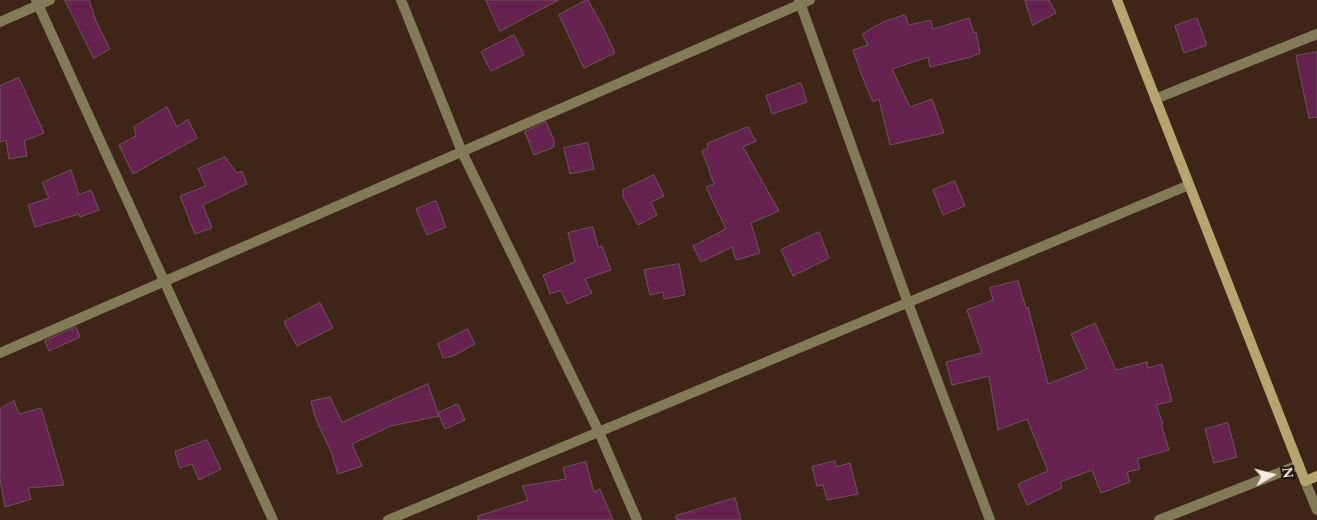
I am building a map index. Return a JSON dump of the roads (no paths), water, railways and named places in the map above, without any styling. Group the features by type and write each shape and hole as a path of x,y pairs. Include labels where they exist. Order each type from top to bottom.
{"main road":[{"path":"1117,0 1305,481 1317,476"}],"street":[{"path":"0,22 37,3 50,0"},
{"path":"401,0 462,152 599,432 637,520"},
{"path":"0,353 803,1 908,303 990,520"},
{"path":"37,3 274,520"},
{"path":"1155,99 1317,34"},
{"path":"388,520 1189,185"},
{"path":"1159,520 1299,465"},
{"path":"1305,481 1317,510"}]}
